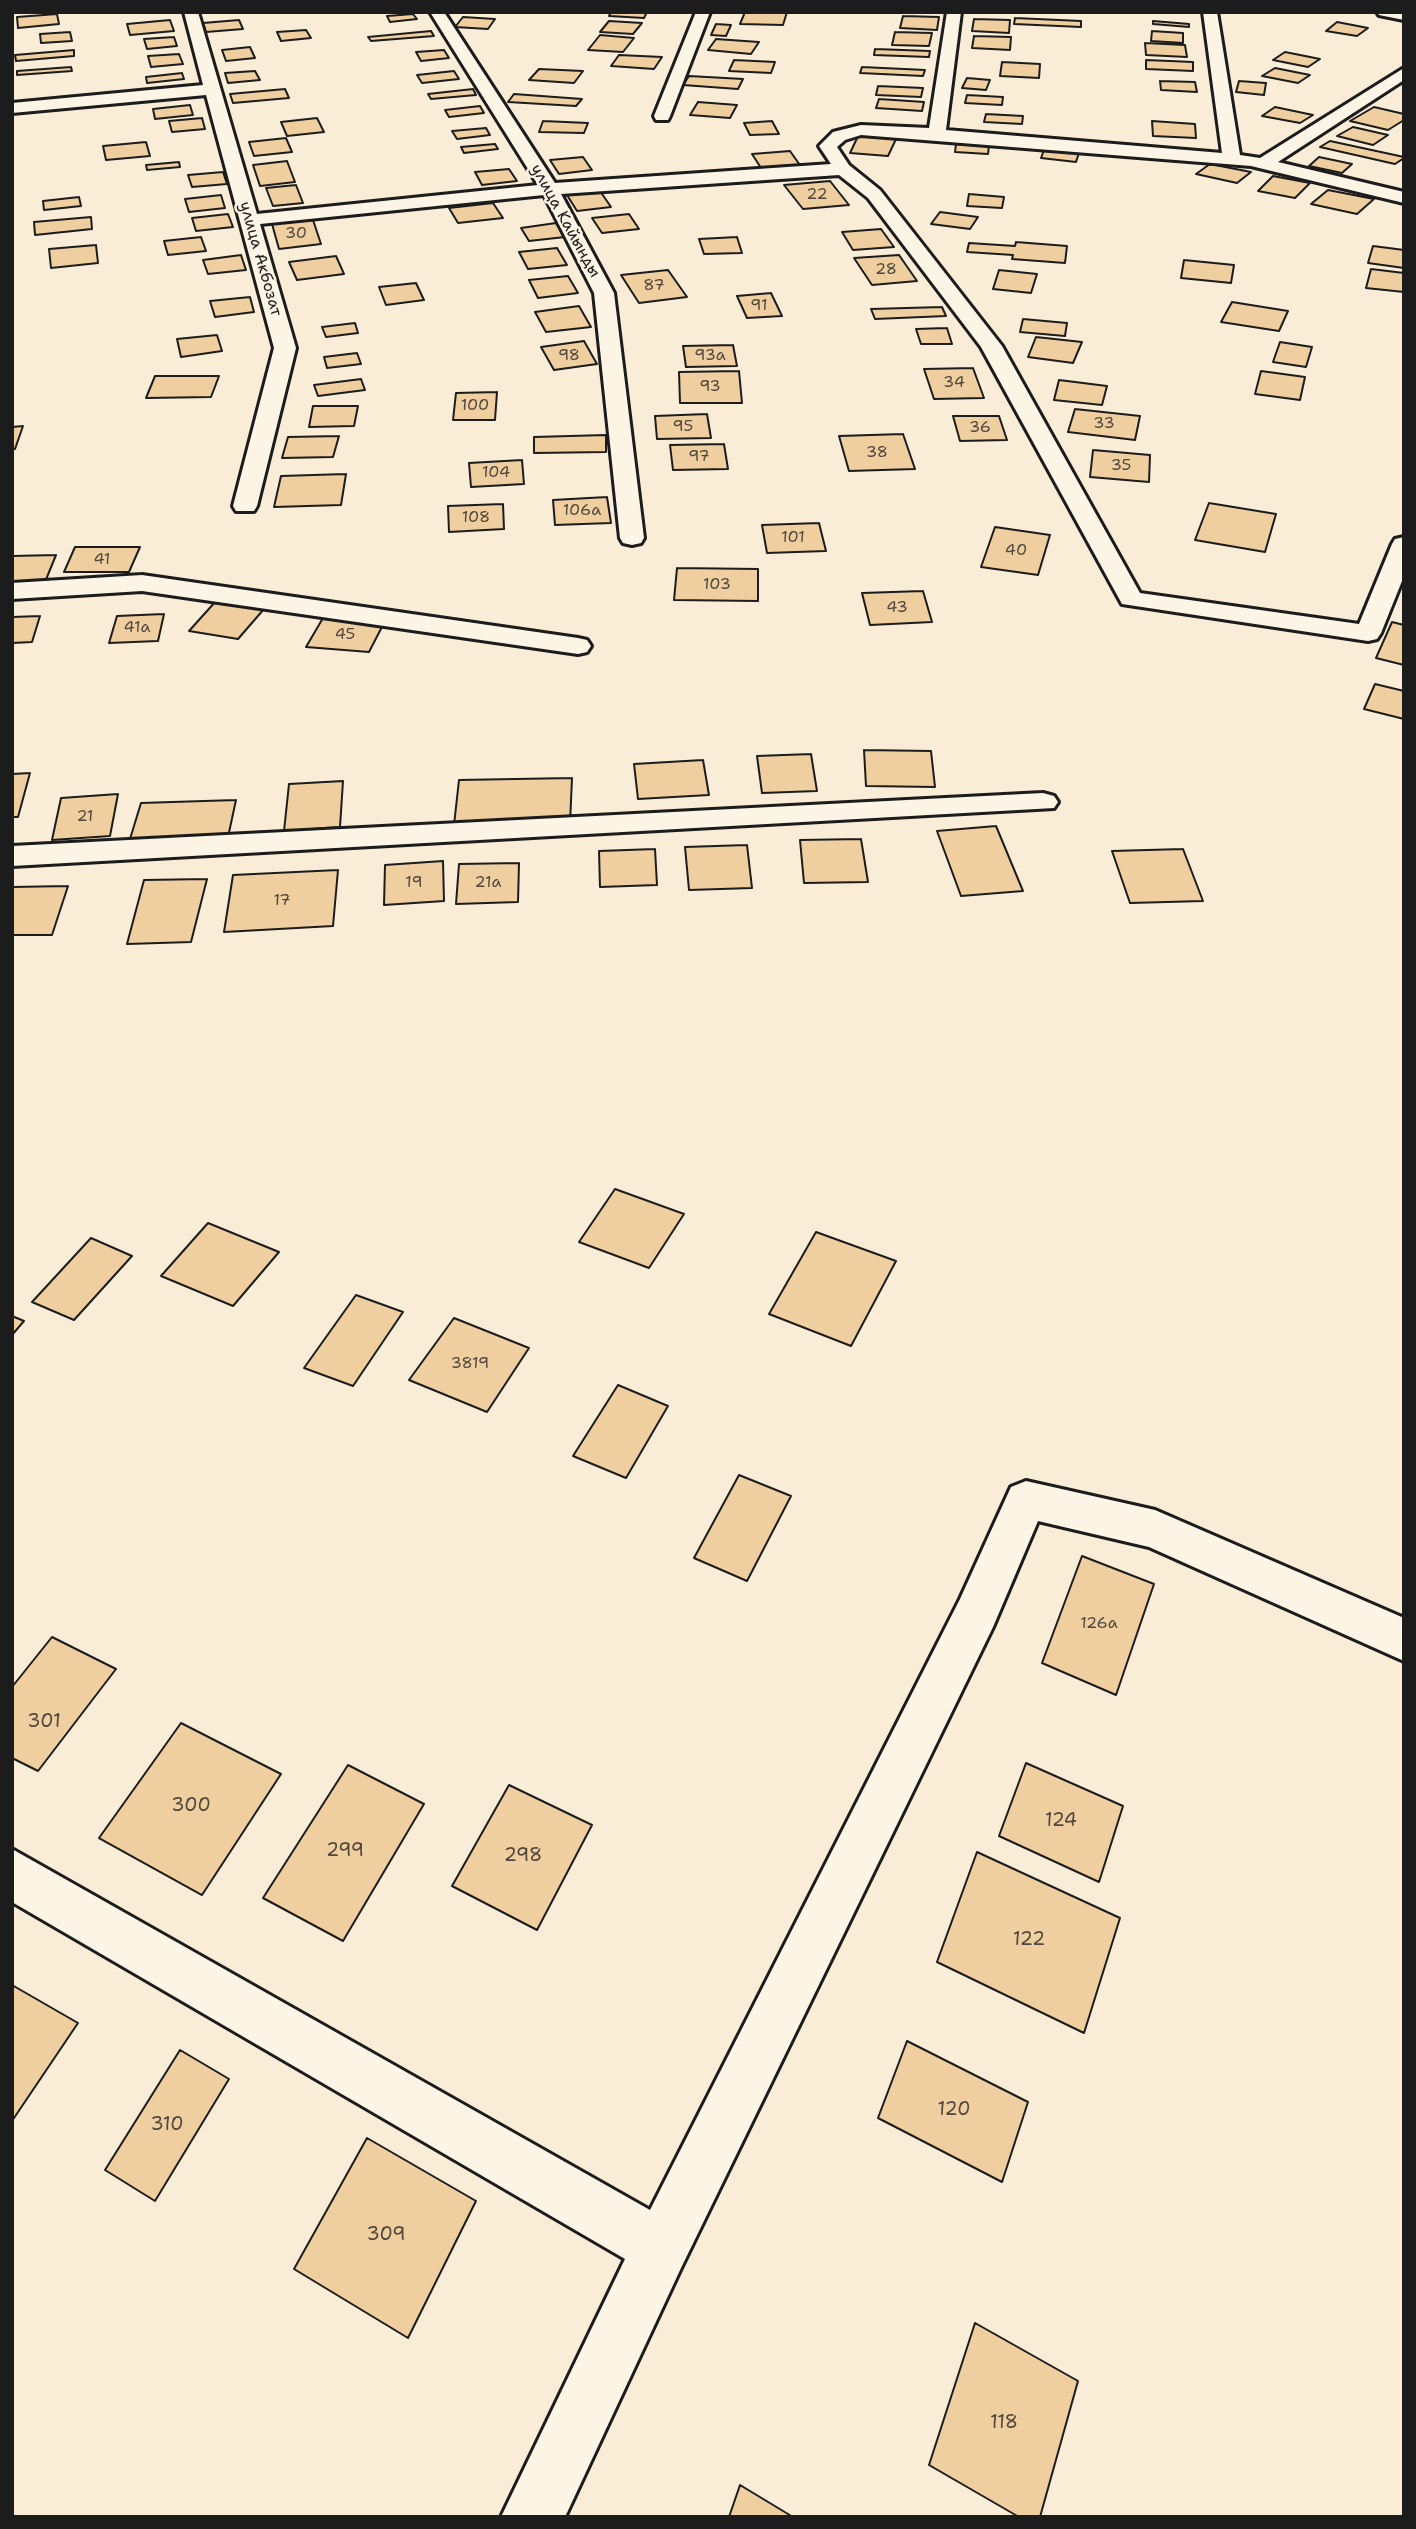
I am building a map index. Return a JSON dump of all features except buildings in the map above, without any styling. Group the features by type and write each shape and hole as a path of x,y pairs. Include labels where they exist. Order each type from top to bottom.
{"street":[{"name":"улица Акбозат","path":"191,12 285,348 245,506"},
{"name":"улица Кайынды","path":"437,12 550,189 604,293 632,538"},
{"path":"662,116 703,12"},
{"path":"930,133 954,12"},
{"path":"1210,12 1232,159"},
{"path":"1384,12 1404,16"},
{"path":"1263,164 1404,73"},
{"path":"12,108 213,89"},
{"path":"1404,198 1232,159 930,133 861,130 839,136 828,146 843,169 874,194 991,346 1131,599 1368,633 1404,544"},
{"path":"249,220 550,189 843,169"},
{"path":"12,591 142,583 578,646"},
{"path":"12,856 1043,803"},
{"path":"532,2517 661,2248 971,1624 1026,1500 1155,1529 1404,1640"},
{"path":"12,1874 661,2248"}]}
